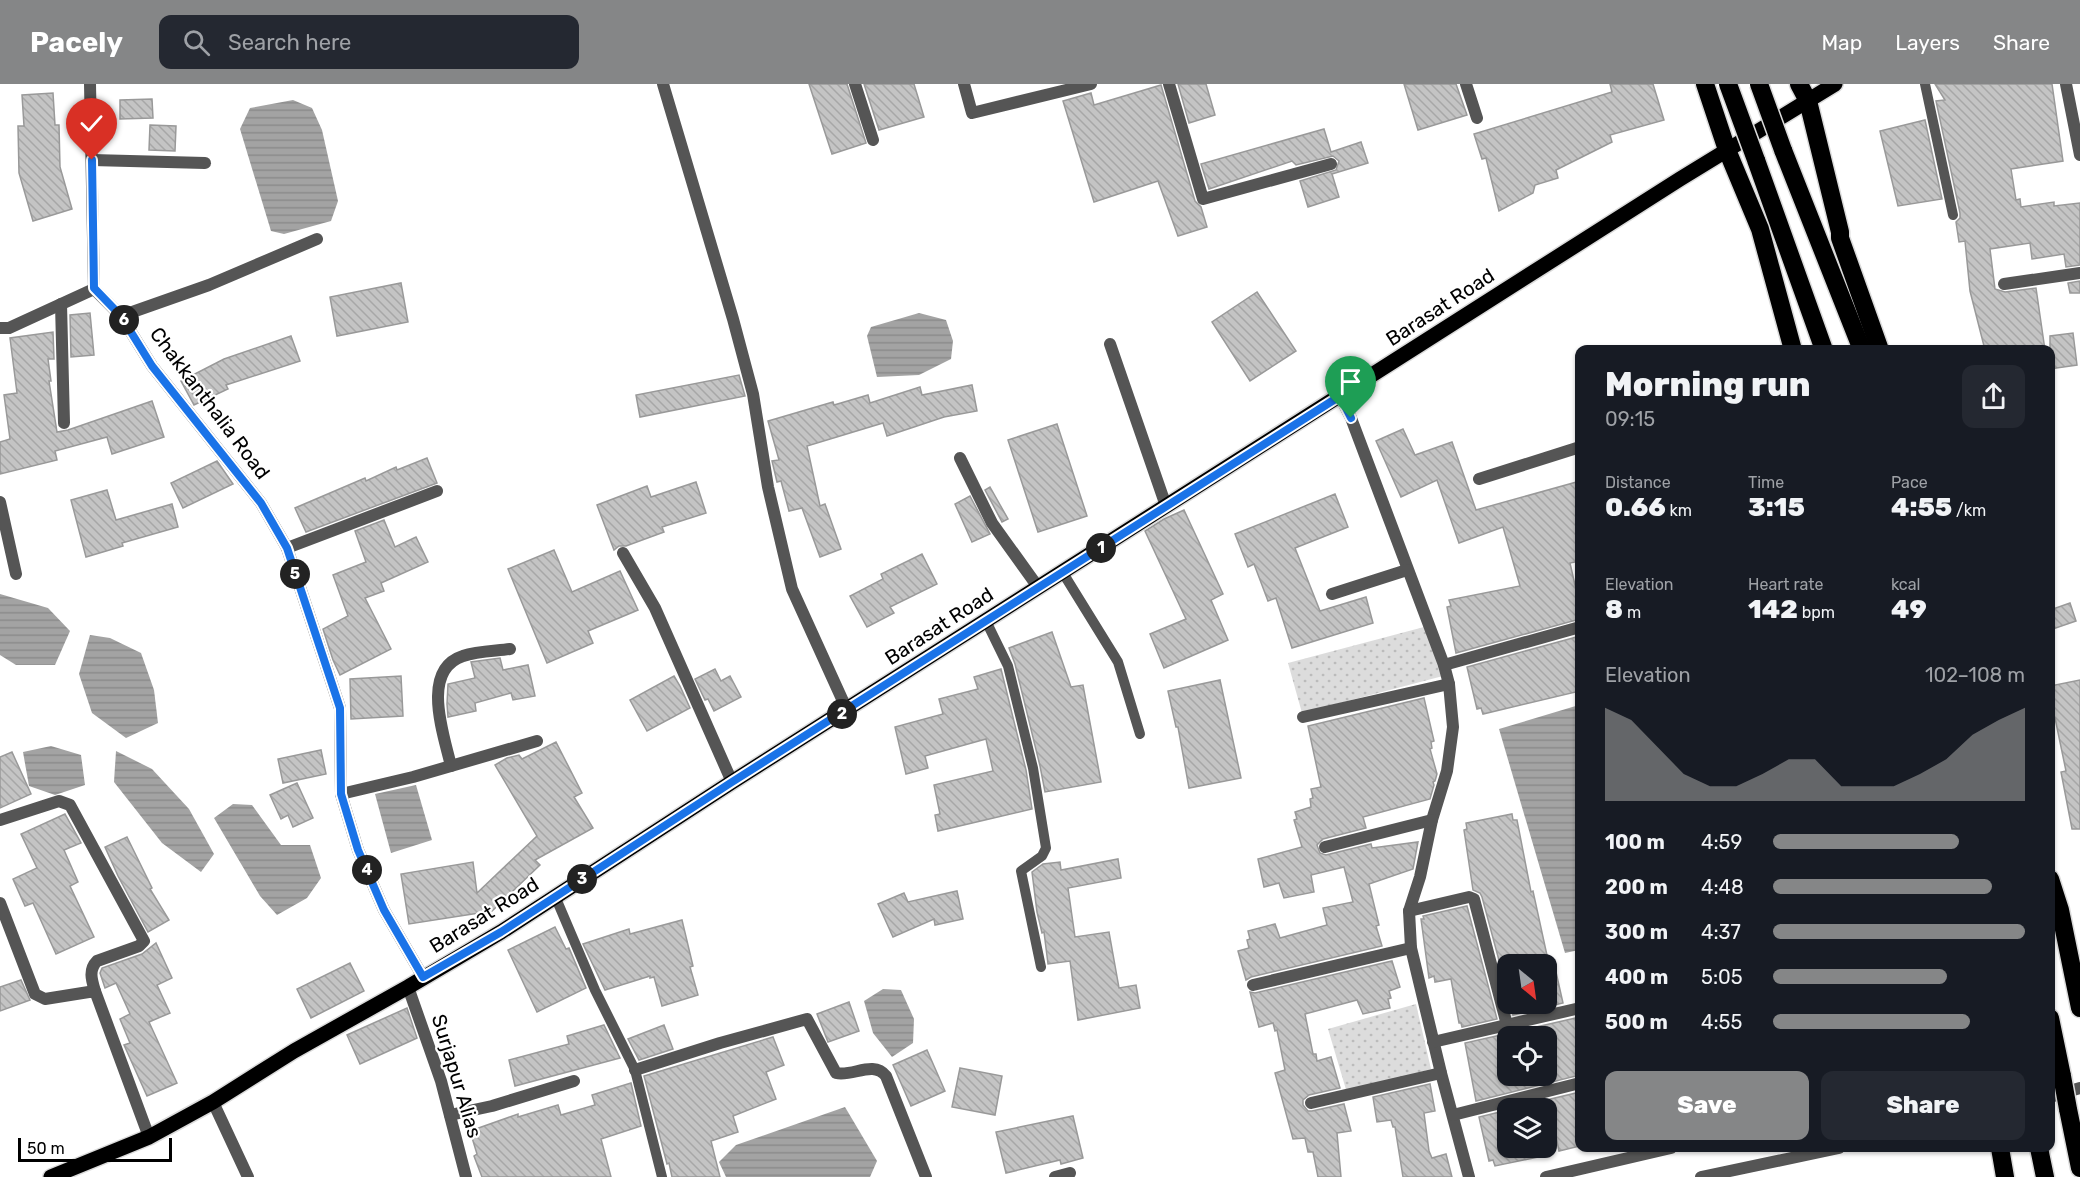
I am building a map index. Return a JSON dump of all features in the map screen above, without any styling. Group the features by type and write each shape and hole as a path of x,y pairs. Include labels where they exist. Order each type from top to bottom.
{"highway":[{"path":"1706,84 1726,150 1760,229 1792,345"},
{"path":"1728,84 1822,345"},
{"path":"1759,84 1860,345"},
{"path":"1798,84 1808,101 1840,238 1878,345"},
{"path":"2055,894 2080,1008"},
{"path":"2055,1042 2080,1168"},
{"path":"2001,1152 2005,1177"},
{"path":"2040,1152 2045,1177"}],"main road":[{"name":"Barasat Road","path":"51,1177 149,1137 213,1102 294,1051 501,932 1038,587 1726,150 1835,84"}],"street":[{"path":"0,328 9,328 94,288 90,84"},
{"path":"663,84 753,394 768,487 792,589 847,711"},
{"path":"855,84 873,140"},
{"path":"964,84 972,113 1060,88 1091,84"},
{"path":"1169,84 1203,199 1331,164"},
{"path":"1466,84 1477,118"},
{"path":"2071,92 2080,155"},
{"path":"92,160 205,163"},
{"path":"121,316 209,285 317,239"},
{"path":"2004,284 2080,273"},
{"name":"Chakkanthalia Road","path":"94,288 121,316 152,366 261,503 287,548 340,708 341,794 358,850 384,910 423,977"},
{"path":"61,304 64,423"},
{"path":"1110,344 1166,506"},
{"path":"1340,396 1351,418 1444,665 1449,684 1453,728 1447,771 1409,911 1411,948 1469,1177"},
{"path":"1479,479 1575,449"},
{"path":"960,458 992,523 1038,587"},
{"path":"287,548 437,490"},
{"path":"0,502 16,574"},
{"path":"623,553 655,608 732,782"},
{"path":"1332,594 1407,570"},
{"path":"1444,665 1575,628"},
{"path":"451,766 438,710 439,679 448,663 464,655 510,649"},
{"path":"1303,717 1449,684"},
{"path":"341,794 537,741"},
{"path":"0,819 54,802 64,802 70,805 144,941 139,946 96,961 91,974 95,991 149,1137"},
{"path":"1325,847 1432,820"},
{"path":"1409,911 1468,897 1474,899 1507,1025"},
{"path":"0,903 35,994 45,999 95,991"},
{"path":"1253,985 1411,948"},
{"name":"Surjapur Alias","path":"408,987 441,1081 466,1177"},
{"path":"1433,1042 1575,1009"},
{"path":"635,1070 807,1019 836,1073 871,1068 886,1076 926,1177"},
{"path":"1311,1103 1441,1073"},
{"path":"450,1115 492,1106 574,1081"},
{"path":"1453,1115 1575,1084"},
{"path":"2055,1096 2080,1089"},
{"path":"213,1102 248,1177"},
{"path":"1546,1177 1654,1152"},
{"path":"1701,1177 1820,1152"},
{"path":"1055,1177 1070,1173"}],"lane":[{"path":"1925,84 1953,215"},
{"path":"1063,573 1118,662 1140,734"},
{"path":"986,621 1008,666 1033,768 1046,848 1042,856 1021,870 1041,967"},
{"path":"555,896 595,990 635,1070 662,1177"}],"shaded area":[{"path":"293,100 312,108 322,130 338,201 331,221 284,234 271,231 240,129 250,108"},
{"path":"919,313 946,320 953,341 951,359 919,375 877,377 867,336 871,327"},
{"path":"0,594 48,608 70,631 55,665 16,665 0,655"},
{"path":"1424,627 1443,676 1302,713 1288,663"},
{"path":"90,635 110,638 141,653 154,690 158,723 126,738 92,713 79,674"},
{"path":"1575,706 1575,951 1565,953 1499,729"},
{"path":"51,746 81,755 85,785 55,795 29,786 23,752"},
{"path":"116,751 152,769 189,809 214,854 201,872 162,843 114,782"},
{"path":"416,785 432,840 391,853 375,794"},
{"path":"233,804 252,805 281,845 310,845 321,878 307,898 277,915 260,896 214,818"},
{"path":"883,989 901,990 914,1019 913,1043 892,1057 873,1033 864,1001"},
{"path":"1416,1004 1431,1069 1347,1093 1328,1029"},
{"path":"845,1107 877,1161 870,1177 726,1177 719,1162 736,1145"}],"building":[{"path":"809,84 847,84 866,143 832,154"},
{"path":"864,84 914,84 924,117 879,130"},
{"path":"1178,84 1206,84 1215,115 1189,123"},
{"path":"1404,84 1456,84 1467,115 1418,130"},
{"path":"1610,84 1653,84 1664,120 1610,135 1612,142 1556,170 1558,178 1535,185 1533,193 1499,211 1486,158 1482,159 1474,134 1612,92"},
{"path":"1935,84 2052,84 2063,161 2011,169 2016,200 2020,199 2021,207 2054,202 2054,206 2080,203 2080,265 2066,267 2064,254 2032,259 2030,243 1990,249 1995,289 2005,292 2036,288 2044,345 1984,345 1970,291 1965,241 1959,242 1956,222 1960,218 1960,213 1936,101 1945,100"},
{"path":"1161,85 1195,201 1201,207 1207,227 1178,236 1158,181 1094,202 1063,101 1091,93 1094,105"},
{"path":"53,93 55,125 59,125 60,167 72,209 33,221 19,173 18,126 24,126 22,95"},
{"path":"152,99 153,118 120,119 120,100"},
{"path":"1925,120 1942,199 1898,206 1880,131"},
{"path":"150,125 176,126 175,151 149,150"},
{"path":"1324,129 1331,152 1361,142 1368,163 1332,174 1339,197 1308,207 1300,181 1336,170 1339,161 1333,156 1296,165 1292,161 1209,189 1201,164"},
{"path":"2080,281 2080,293 2070,293 2068,283"},
{"path":"401,283 408,322 337,336 330,297"},
{"path":"1257,292 1296,351 1250,381 1212,322"},
{"path":"90,313 94,355 71,357 70,315"},
{"path":"53,332 54,359 48,359 57,432 152,401 164,437 112,454 107,437 55,451 57,460 0,474 0,442 10,439 4,395 17,393 10,338"},
{"path":"2073,333 2077,365 2055,368 2055,345 2050,345 2050,336"},
{"path":"291,336 300,361 226,385 228,389 194,405 181,381 224,359"},
{"path":"739,375 745,396 640,417 636,395"},
{"path":"972,385 977,411 944,417 887,436 883,423 807,446 820,506 825,504 841,549 820,557 802,508 789,511 781,481 777,482 772,461 779,460 768,421 833,402 834,405 868,395 870,403 920,387 922,395"},
{"path":"1057,424 1087,516 1038,532 1008,440"},
{"path":"1403,429 1415,455 1452,442 1476,510 1575,482 1575,562 1570,563 1575,585 1575,620 1456,653 1447,607 1451,606 1449,600 1520,586 1503,527 1459,543 1437,480 1401,497 1376,441"},
{"path":"427,458 437,483 306,532 295,508 365,478 366,481 396,467 397,470"},
{"path":"217,461 233,484 183,508 171,483"},
{"path":"696,482 706,513 662,527 664,532 626,546 619,546 614,550 597,505 647,486 651,497"},
{"path":"990,487 1008,519 1002,522 985,490"},
{"path":"107,490 116,520 172,504 178,527 122,543 123,546 86,557 71,500"},
{"path":"1335,494 1348,527 1295,548 1320,611 1366,597 1373,623 1292,648 1276,598 1268,601 1254,564 1248,567 1235,534"},
{"path":"970,496 990,534 972,542 955,504"},
{"path":"1184,510 1223,594 1211,600 1228,640 1164,668 1150,634 1186,619 1145,531"},
{"path":"384,520 395,547 416,537 428,562 381,583 384,591 365,598 391,649 340,675 323,629 348,616 333,575 366,562 355,531"},
{"path":"554,550 572,592 620,571 638,610 588,631 593,643 547,663 508,569"},
{"path":"922,554 937,584 890,607 894,613 867,627 850,596 883,579 881,574"},
{"path":"2070,603 2076,621 2055,628 2055,608"},
{"path":"1052,632 1071,687 1083,685 1101,782 1045,792 1015,664 1009,648"},
{"path":"1575,637 1575,692 1483,714 1481,708 1477,709 1467,667"},
{"path":"500,658 503,670 528,665 535,696 513,700 511,693 475,703 476,711 448,717 448,684 475,678 471,662"},
{"path":"715,669 721,681 730,676 741,697 714,711 708,699 705,700 695,679"},
{"path":"1001,669 1026,770 1032,809 938,831 935,815 940,814 934,785 993,771 986,739 925,756 928,768 906,774 895,727 943,714 939,699 978,689 974,677"},
{"path":"401,676 403,716 351,719 350,679"},
{"path":"674,676 690,708 647,731 630,700"},
{"path":"1220,680 1241,778 1189,788 1178,727 1176,727 1168,691"},
{"path":"2080,680 2080,829 2072,829 2061,772 2066,771 2055,718 2055,685"},
{"path":"1424,698 1434,741 1431,742 1432,748 1430,749 1437,774 1430,799 1363,817 1366,828 1323,839 1317,845 1320,853 1326,855 1371,844 1372,848 1418,842 1413,869 1369,884 1382,946 1246,980 1238,951 1249,948 1248,931 1275,924 1280,938 1327,925 1323,908 1353,902 1344,867 1311,875 1314,892 1284,898 1279,883 1264,887 1258,859 1302,847 1294,820 1297,819 1295,812 1311,807 1310,799 1313,798 1311,789 1321,787 1308,726"},
{"path":"556,742 582,793 574,797 593,828 535,860 540,865 492,911 409,924 401,874 473,862 477,893 537,836 495,765 507,758 519,755 522,759"},
{"path":"321,750 326,774 283,783 278,759"},
{"path":"12,752 31,794 0,808 0,757"},
{"path":"297,783 313,818 293,827 288,815 281,819 270,795"},
{"path":"65,814 81,843 64,850 78,882 70,886 94,937 56,954 33,903 25,906 13,879 37,868 21,834"},
{"path":"1512,814 1513,820 1517,820 1531,892 1533,891 1547,954 1497,954 1482,897 1480,893 1473,890 1464,830 1467,829 1466,823"},
{"path":"127,837 152,888 150,889 169,920 148,932 105,847"},
{"path":"1118,859 1121,878 1068,888 1075,937 1109,932 1119,988 1136,985 1140,1008 1078,1020 1070,961 1048,964 1044,932 1042,933 1037,912 1032,872 1043,864 1060,862 1061,870"},
{"path":"957,891 963,919 935,925 934,919 893,937 878,904 904,893 908,902"},
{"path":"1467,906 1497,1019 1462,1027 1459,1023 1451,979 1435,982 1434,976 1429,978 1421,919 1424,919 1423,916"},
{"path":"682,920 693,966 690,967 698,995 662,1006 654,977 650,978 650,976 605,990 583,944 629,929 630,934"},
{"path":"555,927 566,949 569,948 586,988 537,1012 508,950"},
{"path":"156,943 172,978 157,985 170,1013 149,1022 177,1083 147,1096 124,1045 130,1043 120,1019 130,1014 116,983 105,988 100,973 102,968 142,954"},
{"path":"1392,961 1400,987 1389,991 1390,1008 1363,1014 1357,1000 1305,1014 1313,1054 1316,1054 1317,1061 1331,1057 1340,1088 1309,1095 1303,1100 1303,1105 1308,1111 1312,1111 1344,1104 1351,1131 1337,1133 1341,1177 1318,1177 1313,1152 1308,1152 1305,1138 1293,1139 1275,1073 1285,1070 1277,1030 1275,1031 1273,1023 1259,1027 1250,992 1255,993"},
{"path":"350,963 364,991 311,1018 297,989"},
{"path":"1557,977 1563,1003 1557,1004"},
{"path":"21,980 30,1000 0,1011 0,987"},
{"path":"849,1002 859,1031 828,1042 817,1014"},
{"path":"407,1008 417,1038 360,1064 347,1035"},
{"path":"1575,1018 1575,1076 1557,1081 1557,1026 1540,1026"},
{"path":"604,1025 620,1058 515,1086 509,1060 569,1044 567,1036"},
{"path":"664,1025 673,1049 639,1060 628,1039"},
{"path":"1497,1036 1497,1086 1536,1086 1476,1101 1465,1043"},
{"path":"773,1037 784,1065 766,1072 776,1099 733,1116 738,1132 711,1141 720,1177 672,1177 644,1076"},
{"path":"927,1050 945,1091 911,1106 893,1065"},
{"path":"960,1068 1002,1076 995,1115 952,1107"},
{"path":"631,1083 641,1126 601,1139 611,1177 482,1177 474,1156 477,1154 470,1131 518,1114 518,1117 558,1105 561,1115 595,1105 592,1095"},
{"path":"1430,1084 1435,1111 1424,1113 1429,1151 1432,1158 1446,1154 1452,1177 1403,1177 1395,1127 1391,1120 1377,1122 1373,1097"},
{"path":"1575,1093 1575,1147 1559,1151 1557,1098 1555,1098"},
{"path":"1497,1113 1497,1158 1534,1158 1495,1166 1493,1160 1489,1161 1479,1117"},
{"path":"1073,1116 1083,1158 1061,1164 1060,1160 1006,1173 996,1132"}],"route":[{"path":"92,160 94,288 121,316 152,366 261,503 287,548 340,708 341,794 358,850 384,910 423,977 501,932 732,782 1340,396 1351,418"}]}
